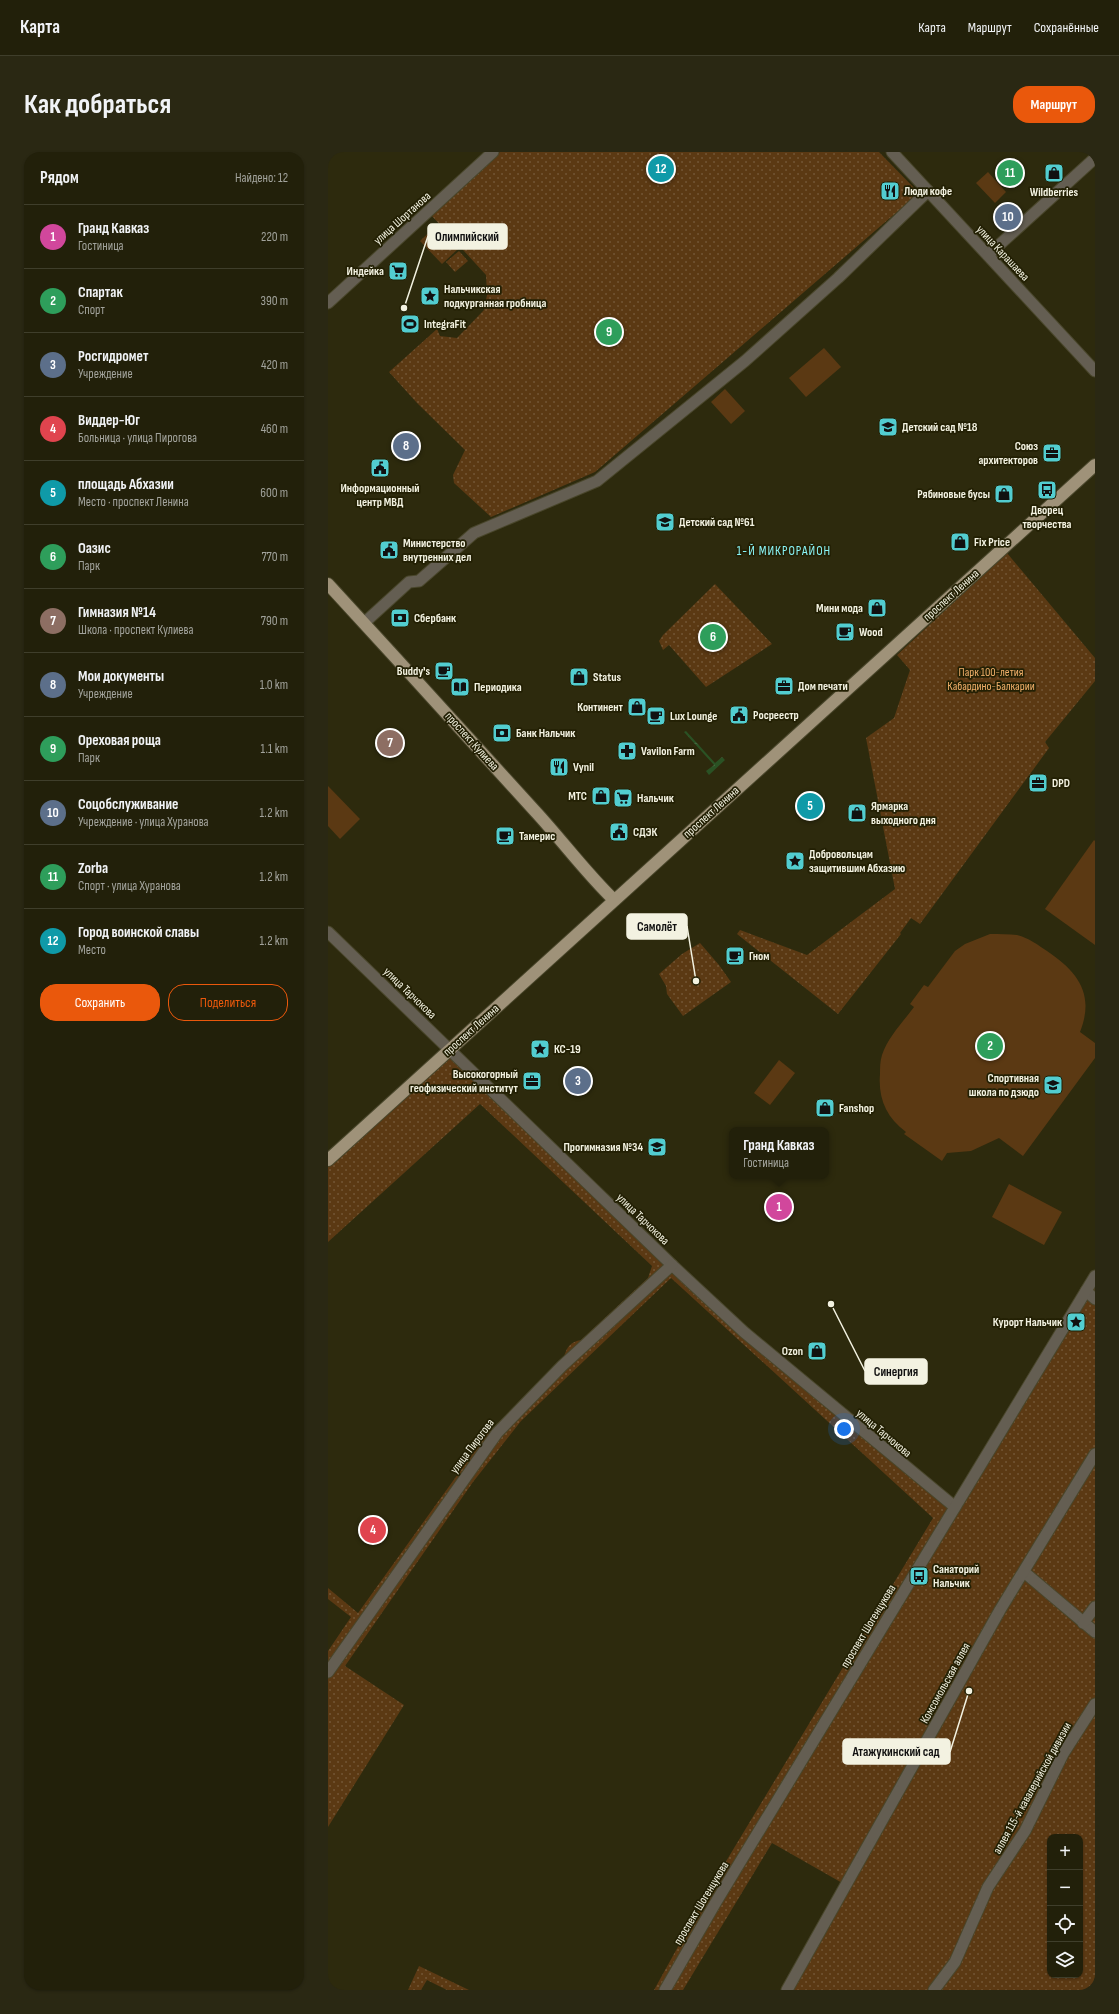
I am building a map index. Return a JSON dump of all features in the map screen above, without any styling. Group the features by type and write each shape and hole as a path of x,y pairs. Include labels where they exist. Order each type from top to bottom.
{"main road":[{"name":"проспект Ленина","path":"328,1160 1095,465"},
{"name":"проспект Кулиева","path":"328,584 614,900"}],"street":[{"name":"улица Шортанова","path":"328,303 493,152"},
{"name":"улица Карашаева","path":"892,152 1095,371"},
{"path":"988,255 1095,158"},
{"path":"364,622 409,582 419,581 474,533 597,481 745,361 838,278 928,191"},
{"name":"улица Тарчокова","path":"328,932 672,1265 778,1362 954,1507"},
{"name":"улица Пирогова","path":"328,1672 497,1433 562,1366 672,1265"},
{"path":"1092,1283 1095,1299"},
{"name":"проспект Шогенцукова","path":"665,1990 716,1902 954,1507 1092,1283"},
{"name":"Комсомольская аллея","path":"787,1990 1000,1610 1095,1454"},
{"path":"1024,1572 1095,1632"},
{"path":"1083,1622 1095,1607"},
{"name":"аллея 115-й кавалерийской дивизии","path":"934,1990 955,1962 988,1887 1010,1856 1063,1754 1095,1704"}],"green space":[{"path":"500,152 879,152 919,193 595,472 491,517 454,483 453,475 465,450 417,403 389,372 437,329 440,336 457,338 484,310 487,295 486,275 431,215"},
{"path":"988,172 1006,192 995,203 976,183"},
{"path":"437,225 459,248 442,264 420,241"},
{"path":"459,251 468,261 455,272 446,262"},
{"path":"824,348 841,367 806,397 789,378"},
{"path":"725,389 745,411 731,424 711,402"},
{"name":"Парк 100-летия Кабардино-Балкарии","path":"1007,553 1095,658 1095,681 1045,742 1049,748 920,924 911,918 900,933 901,934 838,1014 737,934 740,930 807,955 895,889 866,738 894,718 910,670 897,655"},
{"path":"715,584 772,644 706,687 669,645 663,650 659,641 663,635"},
{"path":"328,786 360,819 340,839 328,826"},
{"path":"1094,840 1095,841 1095,945 1045,909"},
{"path":"990,934 1021,936 1040,946 1058,959 1075,976 1081,985 1086,1006 1080,1032 1095,1043 1095,1058 1023,1156 999,1138 971,1151 947,1153 942,1161 904,1134 906,1132 888,1113 880,1091 881,1057 892,1036 914,1007 910,1004 924,985 928,987 955,951 965,944"},
{"path":"700,943 731,982 683,1016 667,994 666,986 659,974 682,954"},
{"path":"449,1050 672,1265 954,1507 1095,1276 1095,1990 784,1990 844,1884 772,1843 683,1990 654,1990 716,1878 933,1518 671,1278 521,1421 473,1482 345,1666 404,1705 328,1827 328,1651 351,1617 328,1599 328,1588 358,1613 486,1435 564,1357 570,1345 581,1340 648,1278 652,1266 480,1104 328,1242 328,1160"},
{"path":"779,1060 795,1073 770,1105 754,1093"},
{"path":"1009,1184 1062,1212 1044,1245 992,1217"},
{"path":"419,1966 469,1990 447,1990 427,1980 421,1990 408,1990"}],"water":[{"path":"686,731 715,763 722,757 725,760 709,775 706,771 714,765 684,732"}],"place":[{"name":"Город воинской славы","path":"661,169"},
{"name":"Zorba","path":"1010,173"},
{"name":"Wildberries","path":"1054,173"},
{"name":"Люди кофе","path":"890,191"},
{"name":"Соцобслуживание","path":"1008,217"},
{"name":"Индейка","path":"398,271"},
{"name":"Нальчикская подкурганная гробница","path":"430,296"},
{"name":"Олимпийский","path":"404,308"},
{"name":"IntegraFit","path":"410,324"},
{"name":"Ореховая роща","path":"609,332"},
{"name":"Детский сад №18","path":"888,427"},
{"name":"Мои документы","path":"406,446"},
{"name":"Союз архитекторов","path":"1052,453"},
{"name":"Информационный центр МВД","path":"380,468"},
{"name":"Дворец творчества","path":"1047,490"},
{"name":"Рябиновые бусы","path":"1004,494"},
{"name":"Детский сад №61","path":"665,522"},
{"name":"Fix Price","path":"960,542"},
{"name":"Министерство внутренних дел","path":"389,550"},
{"name":"Мини мода","path":"877,608"},
{"name":"Сбербанк","path":"400,618"},
{"name":"Wood","path":"845,632"},
{"name":"Оазис","path":"713,637"},
{"name":"Buddy's","path":"444,671"},
{"name":"Status","path":"579,677"},
{"name":"Дом печати","path":"784,686"},
{"name":"Периодика","path":"460,687"},
{"name":"Континент","path":"637,707"},
{"name":"Росреестр","path":"739,715"},
{"name":"Lux Lounge","path":"656,716"},
{"name":"Банк Нальчик","path":"502,733"},
{"name":"Гимназия №14","path":"390,743"},
{"name":"Vavilon Farm","path":"627,751"},
{"name":"Vynil","path":"559,767"},
{"name":"DPD","path":"1038,783"},
{"name":"МТС","path":"601,796"},
{"name":"Нальчик","path":"623,798"},
{"name":"площадь Абхазии","path":"810,806"},
{"name":"Ярмарка выходного дня","path":"857,813"},
{"name":"СДЭК","path":"619,832"},
{"name":"Тамерис","path":"505,836"},
{"name":"Добровольцам защитившим Абхазию","path":"795,861"},
{"name":"Гном","path":"735,956"},
{"name":"Самолёт","path":"696,981"},
{"name":"Спартак","path":"990,1046"},
{"name":"КС-19","path":"540,1049"},
{"name":"Высокогорный геофизический институт","path":"532,1081"},
{"name":"Росгидромет","path":"578,1081"},
{"name":"Спортивная школа по дзюдо","path":"1053,1085"},
{"name":"Fanshop","path":"825,1108"},
{"name":"Прогимназия №34","path":"657,1147"},
{"name":"Гранд Кавказ","path":"779,1207"},
{"name":"Синергия","path":"831,1304"},
{"name":"Курорт Нальчик","path":"1076,1322"},
{"name":"Ozon","path":"817,1351"},
{"name":"Виддер-Юг","path":"373,1530"},
{"name":"Санаторий Нальчик","path":"919,1576"},
{"name":"Атажукинский сад","path":"969,1691"}],"district":[{"name":"1-Й МИКРОРАЙОН","path":"784,550"}]}
